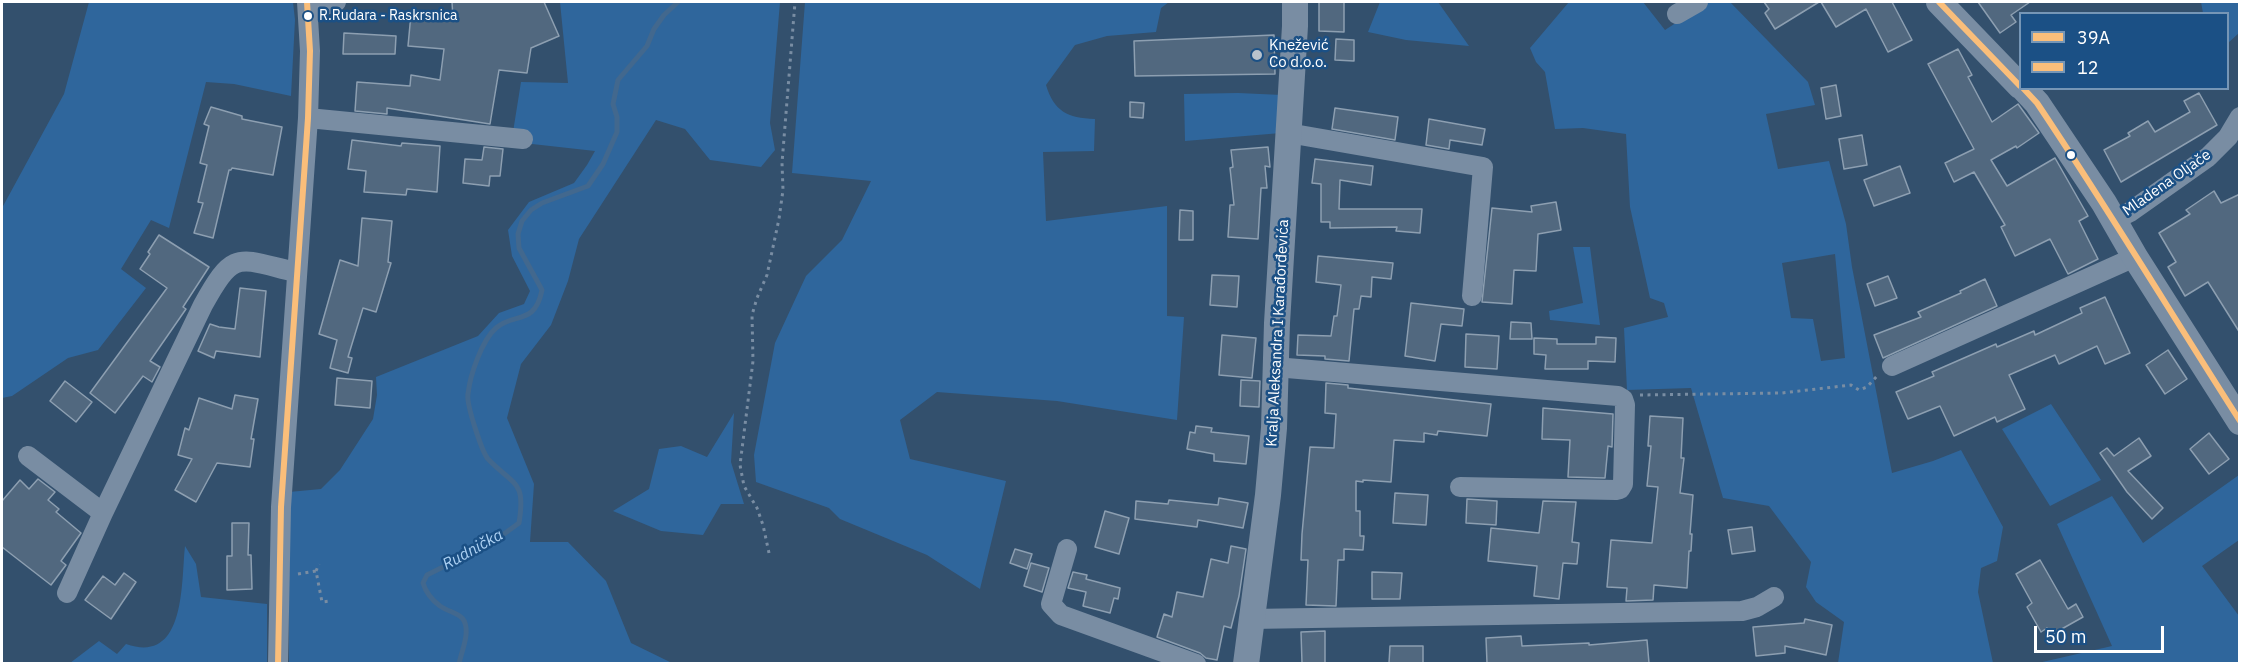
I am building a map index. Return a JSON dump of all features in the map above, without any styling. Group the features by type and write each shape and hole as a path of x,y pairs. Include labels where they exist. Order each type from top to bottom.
{"street":[{"path":"278,663 281,507 308,118 310,51 308,6 336,2"},
{"name":"Kralja Aleksandra I Karađorđevića","path":"1246,663 1268,495 1274,428 1275,367 1295,2"},
{"path":"1677,14 1698,2"},
{"path":"1939,2 2019,84"},
{"path":"2025,90 2037,103 2114,220 2240,422"},
{"name":"Mladena Oljače","path":"2114,220 2130,212 2208,157 2228,137 2240,117"},
{"path":"308,118 523,139"},
{"path":"1288,133 1483,167 1472,296"},
{"path":"1892,366 2135,257"},
{"path":"67,593 103,513 219,276 229,266 242,261 296,272"},
{"path":"1275,367 1618,396 1623,399 1625,405 1623,484 1620,489 1460,487"},
{"path":"28,456 103,513"},
{"path":"1067,549 1051,604 1056,612 1196,663"},
{"path":"1251,619 1742,611 1757,607 1774,597"}],"path":[{"path":"769,553 763,525 757,508 744,486 740,465 753,361 752,315 767,275 783,190 782,163 795,2"},
{"path":"1623,399 1639,395 1782,393 1851,385 1859,390 1892,366"},
{"path":"319,564 316,572 322,602 330,601"},
{"path":"279,578 316,572"}],"shaded area":[{"path":"89,2 293,2 295,20 291,96 234,84 206,82 169,228 151,220 121,269 146,288 98,350 68,358 12,396 2,398 2,208 64,94"},
{"path":"560,2 780,2 770,123 775,150 761,167 710,160 685,129 656,120 579,239 568,281 551,325 521,364 507,418 534,484 530,542 568,542 606,581 631,643 672,663 289,663 289,492 321,489 340,470 373,419 377,395 376,377 478,336 499,313 524,304 530,291 512,256 508,230 529,202 574,183 595,151 523,143 513,132 521,82 568,83"},
{"path":"805,2 1169,2 1161,8 1156,32 1107,36 1075,45 1046,85 1053,101 1063,111 1077,117 1095,119 1094,151 1043,152 1046,221 1167,206 1167,316 1184,317 1177,420 1057,401 937,392 900,420 910,459 1006,481 980,589 927,555 840,519 829,508 756,482 754,455 775,343 806,276 842,240 871,181 792,173"},
{"path":"1380,2 1438,2 1469,46 1406,40 1368,32"},
{"path":"1569,2 1643,2 1665,30 1708,2 1730,2 1808,82 1815,105 1766,114 1778,169 1829,161 1846,224 1852,267 1892,473 1961,450 2003,527 1997,561 1981,568 1978,592 1993,663 1838,663 1844,622 1816,602 1806,587 1811,562 1769,506 1723,498 1691,388 1627,390 1624,328 1668,317 1664,303 1650,298 1630,207 1626,134 1583,128 1555,129 1545,72 1536,62 1530,48","holes":["1835,254 1845,358 1821,361 1813,319 1791,318 1782,263"]},
{"path":"2201,2 2239,2 2239,33 2229,42 2229,12 2203,12"},
{"path":"1184,94 1282,95 1281,133 1185,141"},
{"path":"1573,247 1590,247 1600,325 1550,320 1549,311 1583,303"},
{"path":"2051,404 2101,480 2050,506 2002,429"},
{"path":"734,413 731,462 744,504 721,504 703,535 661,531 613,511 649,489 659,449 681,446 707,457"},
{"path":"2239,475 2239,540 2202,566 2239,616 2239,663 2038,663 2112,646 2057,524 2112,496 2143,543"},
{"path":"185,546 196,564 201,597 267,604 267,663 70,663 99,641 117,654 126,644 146,647 160,643 170,632 176,617 183,580"}],"building":[{"path":"452,2 544,2 559,36 531,48 527,73 499,70 490,124 387,108 387,114 355,111 357,82 410,86 411,75 440,80 444,49 408,46 411,14 453,18"},
{"path":"1319,2 1344,2 1344,32 1319,31"},
{"path":"1764,2 1819,2 1775,29 1765,13 1769,9"},
{"path":"1821,2 1892,2 1912,40 1888,52 1866,9 1836,27"},
{"path":"1978,2 2030,2 2011,15 2016,22 2000,33"},
{"path":"344,33 396,36 395,54 343,54"},
{"path":"1274,35 1275,74 1135,76 1134,41"},
{"path":"1336,39 1354,40 1354,61 1335,60"},
{"path":"1958,49 1972,75 1968,77 1992,122 2018,104 2039,133 2017,148 2016,146 1991,160 2007,186 2055,158 2088,216 2079,221 2098,259 2068,274 2050,239 2015,256 2001,227 2005,225 1974,172 1954,182 1945,163 1974,149 1928,64"},
{"path":"1836,85 1841,116 1826,119 1821,88"},
{"path":"2199,93 2217,125 2121,182 2104,150 2130,136 2128,133 2148,121 2155,132 2190,112 2184,101"},
{"path":"1130,102 1144,103 1143,118 1130,117"},
{"path":"211,107 242,116 242,119 282,127 273,175 232,168 229,170 213,238 194,233 203,203 198,202 207,165 200,163 209,126 204,124"},
{"path":"1335,108 1398,117 1395,140 1332,129"},
{"path":"1429,119 1485,129 1482,145 1450,140 1449,149 1426,145"},
{"path":"1862,135 1867,165 1844,169 1839,139"},
{"path":"352,140 401,146 402,143 440,146 437,192 407,189 406,195 364,192 366,171 348,169"},
{"path":"484,147 503,149 500,176 490,176 489,186 463,183 465,159 482,160"},
{"path":"1268,147 1270,167 1265,166 1267,188 1261,188 1258,239 1228,237 1230,205 1234,205 1230,168 1233,167 1231,150"},
{"path":"1315,159 1373,166 1371,185 1340,180 1339,209 1422,209 1420,233 1396,231 1397,227 1330,228 1330,222 1321,222 1321,184 1312,183"},
{"path":"1900,166 1910,193 1874,206 1864,180"},
{"path":"2214,191 2221,203 2240,194 2240,333 2208,282 2185,296 2168,267 2176,262 2159,233 2190,214 2186,210"},
{"path":"1556,202 1561,230 1538,234 1536,271 1514,270 1512,304 1482,302 1492,208 1532,212 1531,206"},
{"path":"1180,210 1193,211 1193,240 1179,240"},
{"path":"362,218 392,221 388,262 391,263 376,312 363,308 348,357 352,358 348,373 330,368 337,340 319,334 340,260 358,266"},
{"path":"159,235 209,267 183,307 186,309 150,361 160,367 152,382 143,376 115,413 90,393 167,288 140,269"},
{"path":"1318,256 1393,263 1391,279 1372,277 1371,297 1361,296 1359,309 1354,309 1349,361 1325,359 1325,356 1297,355 1298,335 1331,336 1334,316 1337,316 1341,285 1316,282"},
{"path":"1212,275 1239,276 1237,307 1210,305"},
{"path":"1888,276 1897,298 1875,306 1867,284"},
{"path":"1985,279 1997,306 1883,358 1874,335 1921,317 1918,312 1961,293 1960,291"},
{"path":"240,288 266,291 260,357 216,351 214,358 198,351 210,324 235,329"},
{"path":"2105,297 2130,353 2105,364 2097,346 2059,364 2055,355 2009,375 2025,409 1997,422 1995,417 1954,436 1940,406 1908,419 1896,392 1934,376 1932,372 1996,344 1997,347 2034,331 2035,335 2082,313 2080,308"},
{"path":"1411,303 1464,309 1462,326 1441,324 1435,361 1405,356"},
{"path":"1511,322 1531,323 1532,339 1510,339"},
{"path":"1466,334 1499,336 1497,369 1465,367"},
{"path":"1222,335 1256,338 1252,378 1219,375"},
{"path":"1596,337 1616,338 1615,362 1588,361 1588,369 1545,369 1546,355 1534,354 1534,338 1557,339 1557,344 1596,344"},
{"path":"2168,350 2187,379 2165,394 2146,365"},
{"path":"337,378 372,381 370,408 335,405"},
{"path":"1241,380 1260,381 1259,407 1240,406"},
{"path":"65,381 92,402 76,422 50,401"},
{"path":"1326,383 1348,385 1348,388 1491,404 1487,436 1438,431 1437,435 1424,433 1424,442 1394,440 1391,482 1356,481 1356,511 1360,511 1360,536 1364,536 1363,550 1344,549 1344,560 1338,560 1336,606 1306,605 1308,560 1301,560 1310,447 1334,448 1336,414 1325,413"},
{"path":"235,395 258,399 251,439 254,439 250,467 217,463 196,502 175,490 192,459 178,455 185,428 189,430 199,398 232,409"},
{"path":"1543,408 1613,414 1612,447 1608,446 1605,478 1568,477 1570,440 1542,439"},
{"path":"1650,416 1683,418 1681,458 1684,458 1680,493 1693,495 1687,588 1654,585 1653,600 1626,601 1627,588 1607,587 1611,540 1652,543 1658,487 1647,486 1651,446 1648,446"},
{"path":"1196,426 1212,428 1211,432 1249,436 1246,464 1214,461 1214,454 1187,449 1190,432 1195,433"},
{"path":"2209,433 2229,459 2209,474 2190,449"},
{"path":"2139,438 2151,456 2128,471 2163,508 2152,519 2127,492 2100,453 2107,448 2114,456"},
{"path":"38,479 55,492 48,500 59,509 56,512 81,533 61,561 66,565 51,585 2,547 2,501 20,480 29,489"},
{"path":"1395,493 1428,495 1426,525 1393,523"},
{"path":"1219,498 1248,503 1243,528 1198,520 1197,527 1135,519 1136,501 1168,504 1169,500 1218,505"},
{"path":"1467,499 1497,501 1496,525 1466,523"},
{"path":"1543,501 1576,502 1572,542 1579,543 1577,564 1563,563 1559,599 1534,596 1537,566 1488,561 1491,528 1539,533"},
{"path":"1105,511 1129,518 1119,554 1095,547"},
{"path":"232,523 249,523 248,555 251,555 252,589 227,590 227,556 232,556"},
{"path":"1752,527 1755,551 1732,554 1728,530"},
{"path":"1231,546 1246,549 1239,596 1231,628 1224,626 1217,660 1206,658 1200,653 1157,637 1164,614 1172,617 1177,592 1203,597 1211,559 1228,563"},
{"path":"1015,549 1032,554 1027,569 1010,563"},
{"path":"2040,560 2068,609 2076,604 2083,617 2051,635 2047,628 2041,632 2027,607 2032,603 2016,574"},
{"path":"1031,563 1049,568 1042,592 1024,586"},
{"path":"1073,572 1087,575 1086,579 1120,588 1118,599 1114,598 1110,613 1083,606 1086,592 1068,588"},
{"path":"1372,572 1402,573 1400,599 1372,599"},
{"path":"124,573 136,582 111,619 85,600 103,576 115,585"},
{"path":"1805,619 1832,625 1826,655 1785,646 1785,653 1756,656 1753,627 1804,623"},
{"path":"1325,631 1325,663 1302,663 1301,632"},
{"path":"1521,636 1522,646 1589,643 1589,645 1647,640 1649,663 1487,663 1486,638"},
{"path":"1390,646 1423,646 1423,663 1389,663"}],"waterway":[{"name":"Rudnička","path":"459,664 465,642 465,622 459,615 434,601 423,583 427,575 493,542 519,523 521,509 519,491 516,485 485,455 472,417 468,394 478,358 491,334 503,323 529,314 539,301 542,290 519,248 518,234 522,221 531,210 542,203 588,186 603,164 617,132 617,117 613,104 618,80 647,46 654,29 664,15 678,2"}],"transit line":[{"name":"39A","path":"278,664 281,507 308,118 310,51 307,2"},
{"name":"12","path":"1939,2 2019,85"},
{"name":"12","path":"2025,90 2037,103 2063,142 2240,421"}],"place":[{"name":"R.Rudara - Raskrsnica","path":"308,16"},
{"name":"Knežević Co d.o.o.","path":"1257,55"}]}
